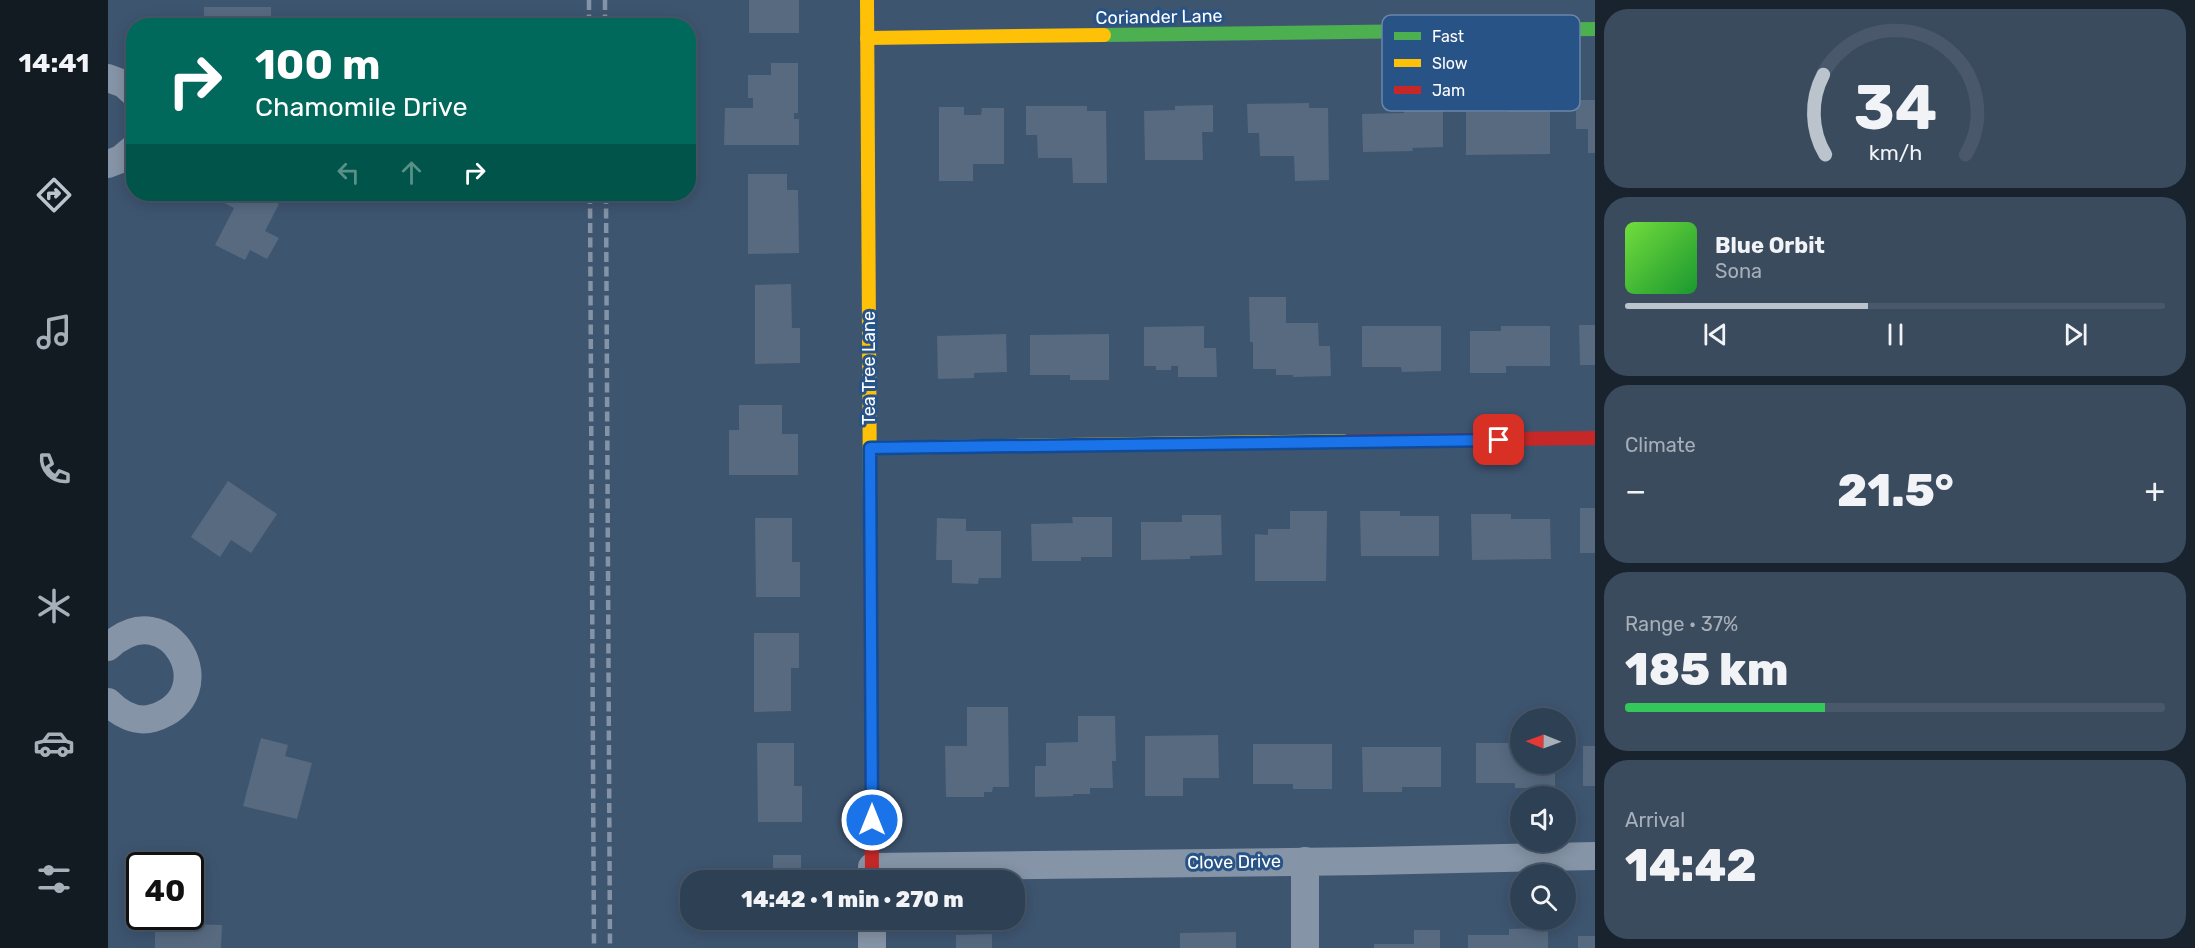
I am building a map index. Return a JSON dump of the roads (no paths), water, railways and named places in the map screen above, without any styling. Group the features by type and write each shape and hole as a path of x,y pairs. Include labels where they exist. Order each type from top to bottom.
{"street":[{"name":"Tea Tree Lane","path":"867,0 872,870"},
{"name":"Coriander Lane","path":"1580,29 1595,29"},
{"name":"Coriander Lane","path":"867,38 1382,32"},
{"path":"108,78 126,86"},
{"path":"108,164 126,155"},
{"path":"870,448 1595,438"},
{"path":"108,646 118,637 132,631 146,630 160,633 173,641 182,652 187,666 188,681 175,706 163,715 148,719 133,718 110,707"},
{"name":"Clove Drive","path":"1005,870 1305,861 1595,856"},
{"path":"1305,861 1305,948"},
{"path":"872,930 872,948"}],"railway":[{"path":"589,0 589,18"},
{"path":"605,0 605,18"},
{"path":"590,201 594,948"},
{"path":"606,201 610,948"}]}
